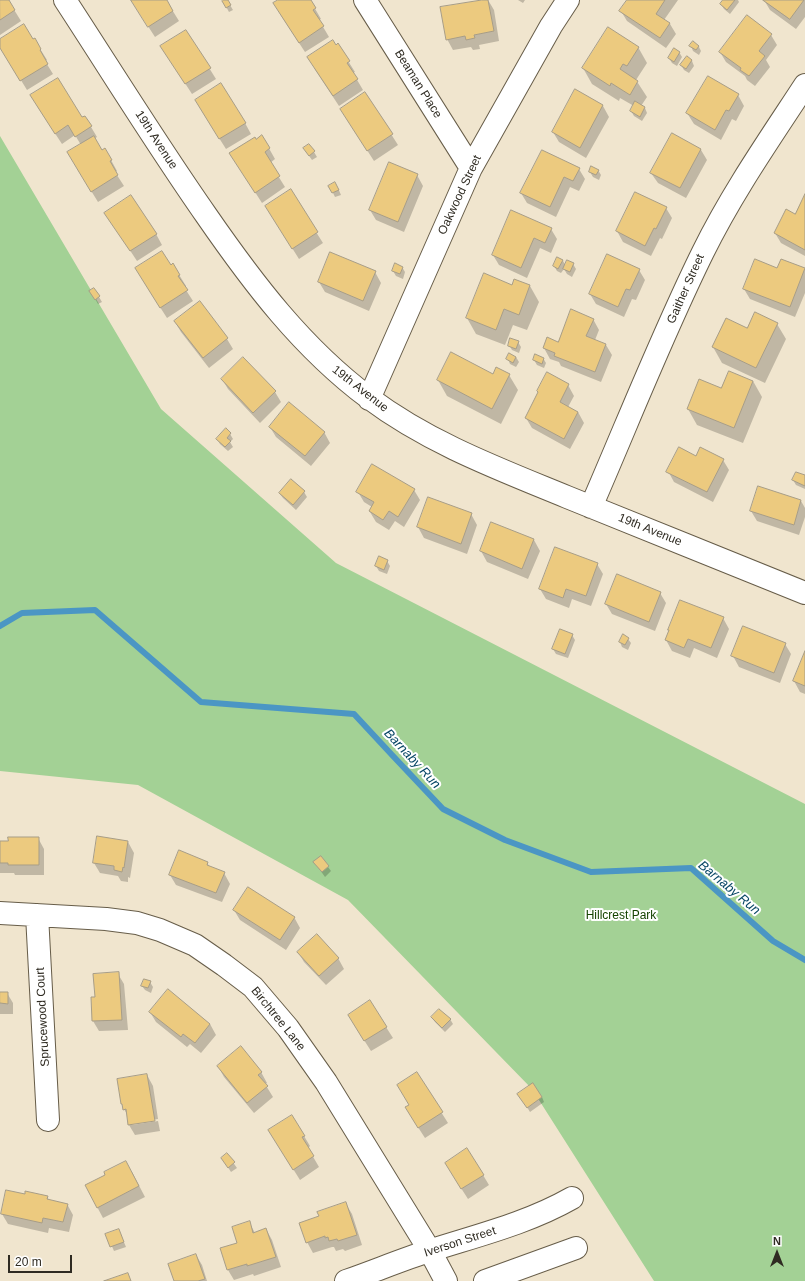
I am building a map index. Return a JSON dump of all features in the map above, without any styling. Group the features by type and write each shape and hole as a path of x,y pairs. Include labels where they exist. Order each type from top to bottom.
{"street":[{"name":"19th Avenue","path":"65,0 184,184 242,268 296,334 369,399 412,427 467,456 805,593"},
{"name":"Beaman Place","path":"365,0 471,168"},
{"name":"Oakwood Street","path":"369,399 471,168 551,26 568,0"},
{"name":"Gaither Street","path":"591,506 703,252 734,194 805,85"},
{"name":"Birchtree Lane","path":"0,912 106,919 137,923 160,930 195,945 254,987 288,1028 326,1082 430,1251 446,1281"},
{"name":"Sprucewood Court","path":"37,915 48,1120"},
{"name":"Iverson Street","path":"346,1281 430,1251 496,1230 552,1209 572,1198"},
{"path":"485,1281 576,1248"}],"green space":[{"name":"Hillcrest Park","path":"0,136 161,409 336,563 805,804 805,1281 654,1281 532,1089 348,900 138,785 0,771"}],"building":[{"path":"0,0 9,0 15,10 0,20"},
{"path":"131,0 167,0 173,11 148,27"},
{"path":"228,0 231,5 226,8 222,1"},
{"path":"278,0 311,0 316,8 313,10 324,26 299,43 273,3"},
{"path":"488,0 494,31 474,35 475,38 466,40 465,36 446,40 440,7"},
{"path":"627,0 665,0 656,14 670,23 660,38 619,11"},
{"path":"723,0 735,0 727,10 720,4"},
{"path":"763,0 804,0 790,19"},
{"path":"747,15 772,34 759,51 765,56 749,76 740,70 741,68 719,52"},
{"path":"24,24 33,39 35,38 48,64 20,81 0,48 0,39"},
{"path":"608,27 639,47 627,66 623,64 620,69 638,81 630,95 611,83 610,86 582,68"},
{"path":"186,30 211,68 185,84 160,46"},
{"path":"333,40 336,45 338,43 350,61 347,63 358,79 333,96 307,57"},
{"path":"693,41 699,46 696,50 689,46"},
{"path":"674,48 680,52 674,62 668,58"},
{"path":"687,56 692,60 686,69 680,65"},
{"path":"708,76 739,94 729,111 726,110 715,130 686,113"},
{"path":"58,78 82,117 85,116 92,126 75,137 68,125 55,134 30,95"},
{"path":"221,83 246,123 219,139 195,100"},
{"path":"575,89 603,105 580,148 552,132"},
{"path":"365,92 393,134 367,151 340,109"},
{"path":"635,101 645,107 640,117 630,111"},
{"path":"672,133 701,149 680,188 650,173"},
{"path":"262,135 270,148 265,152 280,176 255,193 229,153 255,137 256,139"},
{"path":"94,136 102,150 105,148 118,175 91,192 67,152"},
{"path":"309,144 315,151 309,156 303,148"},
{"path":"542,150 580,168 573,181 564,177 550,207 520,193"},
{"path":"389,162 418,174 398,222 369,210"},
{"path":"591,166 599,170 596,175 589,172"},
{"path":"335,182 339,190 332,193 328,186"},
{"path":"291,189 318,232 292,249 265,206"},
{"path":"635,192 667,207 656,229 654,228 645,246 616,231"},
{"path":"805,194 805,250 774,233 786,209 795,214"},
{"path":"131,195 157,234 130,251 104,213"},
{"path":"511,210 552,228 545,243 534,238 521,268 492,255"},
{"path":"162,251 171,265 173,263 180,275 178,276 188,290 160,308 135,268"},
{"path":"330,252 376,271 363,301 318,282"},
{"path":"607,254 640,269 630,290 626,289 618,307 589,294"},
{"path":"557,257 563,260 558,269 553,266"},
{"path":"755,259 777,268 781,259 805,268 790,307 743,289"},
{"path":"567,260 574,263 570,272 563,269"},
{"path":"395,263 403,267 400,274 392,271"},
{"path":"484,273 512,285 514,279 530,285 519,315 504,309 496,330 466,318"},
{"path":"94,288 100,296 95,300 89,291"},
{"path":"200,301 228,338 203,358 174,321"},
{"path":"571,309 594,319 586,336 606,344 595,372 554,356 555,353 543,348 547,337 558,342"},
{"path":"755,312 778,323 756,368 712,347 726,318 747,328"},
{"path":"510,338 519,341 516,349 508,346"},
{"path":"451,352 493,374 496,367 510,374 492,409 437,380"},
{"path":"509,353 516,357 513,363 506,359"},
{"path":"535,354 544,358 542,364 533,360"},
{"path":"243,357 276,391 253,413 221,379"},
{"path":"729,371 753,381 734,428 687,409 699,379 721,388"},
{"path":"547,372 569,384 560,402 578,412 564,439 525,418"},
{"path":"289,402 325,432 305,456 269,427"},
{"path":"226,428 231,433 227,438 231,441 225,447 216,439"},
{"path":"679,447 696,456 700,447 724,459 707,492 666,472"},
{"path":"372,464 415,489 398,517 389,511 383,520 369,511 374,502 356,492"},
{"path":"796,472 805,475 805,486 792,480"},
{"path":"291,479 305,491 293,505 279,493"},
{"path":"758,486 801,500 794,525 750,511"},
{"path":"428,497 472,513 461,544 417,527"},
{"path":"491,522 534,539 522,569 480,551"},
{"path":"555,547 598,563 586,596 566,589 563,598 539,589"},
{"path":"379,556 388,560 384,570 375,566"},
{"path":"617,574 661,592 649,622 605,604"},
{"path":"680,600 724,617 711,648 688,639 684,648 665,640"},
{"path":"743,626 786,643 774,673 731,656"},
{"path":"560,629 573,634 565,654 552,649"},
{"path":"623,634 629,638 625,645 619,642"},
{"path":"805,651 805,686 793,681"},
{"path":"97,836 128,841 124,868 123,867 122,872 114,870 114,866 93,863"},
{"path":"8,837 39,837 39,865 8,865 8,863 0,863 0,841 8,841"},
{"path":"179,850 208,862 207,865 225,872 216,893 169,875"},
{"path":"321,856 329,866 322,872 313,862"},
{"path":"248,887 295,917 280,940 233,910"},
{"path":"317,934 339,958 319,976 297,952"},
{"path":"119,972 122,1020 92,1021 91,997 95,997 93,974"},
{"path":"144,979 151,981 148,988 141,986"},
{"path":"168,989 210,1024 195,1043 183,1034 181,1037 149,1012"},
{"path":"0,992 8,992 8,1004 0,1003"},
{"path":"370,1000 387,1027 364,1041 348,1015"},
{"path":"439,1009 451,1019 442,1028 431,1017"},
{"path":"241,1046 262,1072 258,1075 268,1086 247,1103 217,1066"},
{"path":"417,1072 443,1112 418,1128 405,1107 409,1105 397,1085"},
{"path":"147,1074 155,1121 128,1125 126,1109 123,1110 121,1104 117,1079"},
{"path":"533,1083 542,1097 527,1108 517,1094"},
{"path":"292,1115 305,1136 302,1137 314,1156 293,1170 268,1130"},
{"path":"467,1148 484,1175 461,1189 445,1163"},
{"path":"227,1153 235,1162 228,1168 221,1158"},
{"path":"126,1161 139,1186 97,1208 85,1185 105,1175 104,1172"},
{"path":"6,1190 25,1194 25,1191 48,1196 47,1199 68,1204 63,1222 43,1218 42,1223 1,1214"},
{"path":"346,1202 357,1235 338,1241 337,1239 329,1241 328,1237 325,1238 325,1236 306,1243 299,1223 319,1216 317,1212"},
{"path":"250,1221 253,1233 266,1228 276,1257 247,1266 247,1264 227,1270 220,1248 237,1243 232,1227"},
{"path":"119,1229 124,1242 110,1247 105,1234"},
{"path":"196,1254 205,1279 198,1281 174,1281 168,1264"},
{"path":"128,1273 131,1281 104,1281"}],"waterway":[{"name":"Barnaby Run","path":"0,626 22,613 95,610 201,702 354,714 443,809 505,840 591,872 691,868 773,941 805,960"}]}
